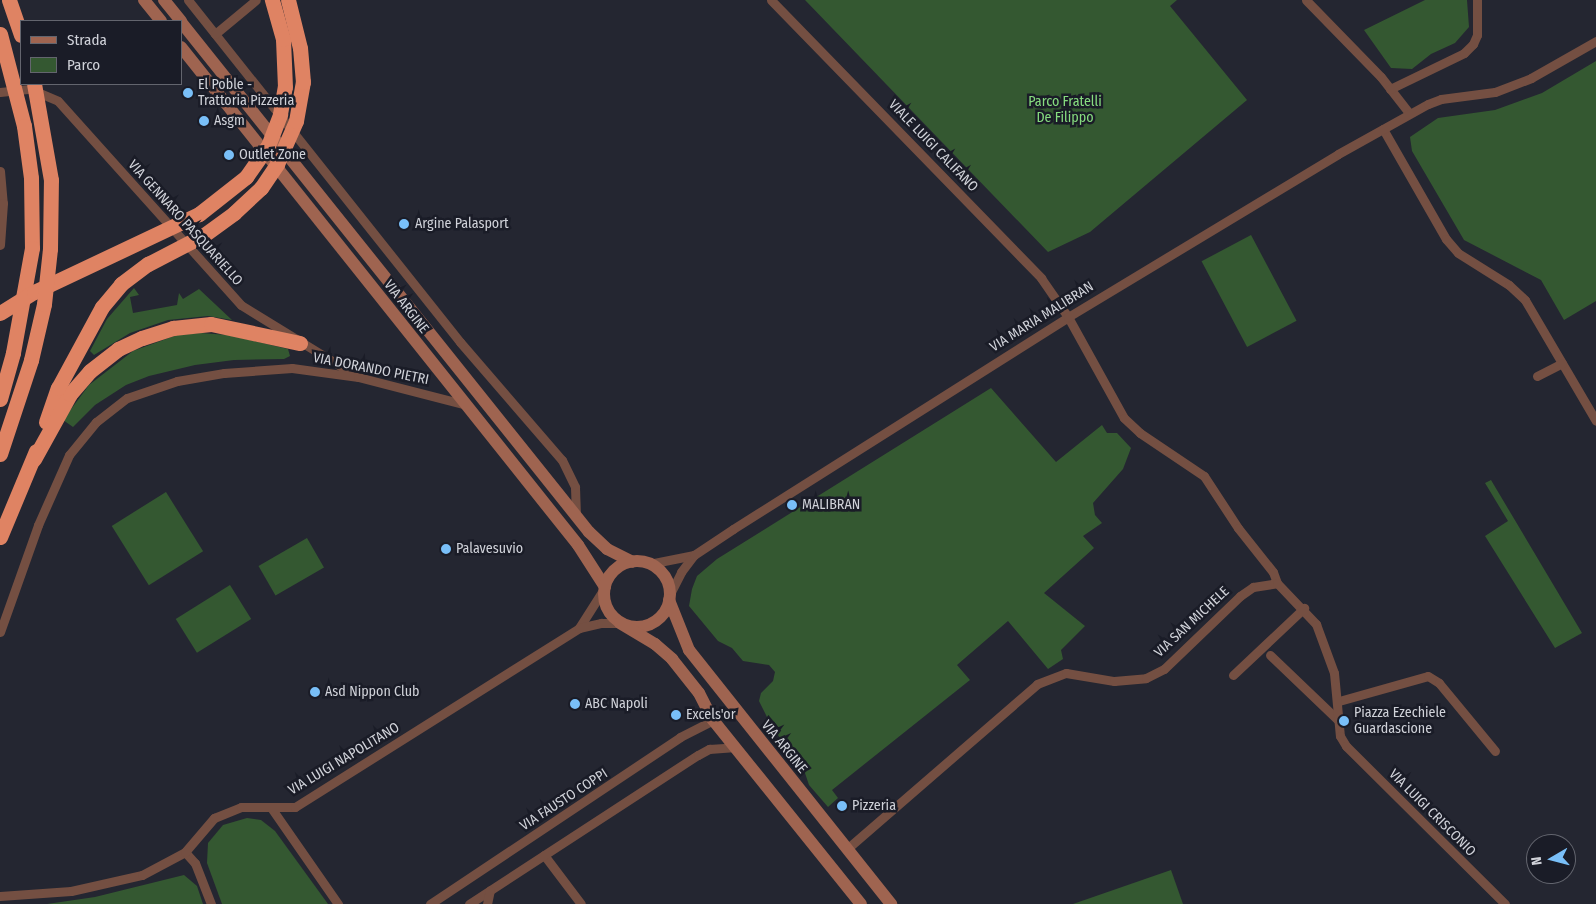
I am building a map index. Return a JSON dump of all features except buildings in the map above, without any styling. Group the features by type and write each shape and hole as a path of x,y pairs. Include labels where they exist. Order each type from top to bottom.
{"highway":[{"path":"9,0 20,32"},
{"path":"0,313 34,292 198,214 246,176 268,146 280,114 285,87 283,39 272,0"},
{"path":"34,460 58,388 102,307 121,284 155,260 204,235 234,213 260,188 277,164 296,121 302,82 300,48 288,0"},
{"path":"0,34 24,126 31,178 32,248 13,353 0,399"},
{"path":"0,454 31,360 44,304 50,249 50,180 34,85"},
{"path":"0,537 34,460 70,394 90,371 118,349 142,338 173,328 211,324 300,343"}],"street":[{"path":"144,0 160,20"},
{"name":"VIA ARGINE","path":"164,0 179,20"},
{"name":"VIA ARGINE","path":"188,0 460,342 562,460 575,487 576,512"},
{"path":"215,34 256,0"},
{"name":"VIALE LUIGI CALIFANO","path":"771,0 1030,266 1068,317 1124,418 1134,429 1204,476 1238,528 1273,572 1277,583"},
{"path":"1306,0 1390,89 1409,113"},
{"path":"1390,89 1464,52 1473,44 1477,35 1477,0"},
{"name":"VIA ARGINE","path":"182,23 576,512 589,532 606,549 632,562"},
{"name":"VIA MARIA MALIBRAN","path":"670,597 681,572 694,555 1068,317 1409,113 1441,99 1495,92 1531,78 1596,41"},
{"name":"VIA ARGINE","path":"182,48 578,545 605,586"},
{"name":"VIA GENNARO PASQUARIELLO","path":"0,92 30,89 58,101 224,289 258,318 358,378"},
{"path":"1383,129 1446,239 1458,253 1509,285 1525,300 1596,421"},
{"path":"0,171 3,203 0,245"},
{"path":"1538,376 1562,363"},
{"name":"VIA DORANDO PIETRI","path":"0,632 38,525 69,455 96,422 127,398 177,381 224,373 292,368 358,378 464,404"},
{"name":"VIA MARIA MALIBRAN","path":"649,564 694,555"},
{"path":"620,623 637,628 654,623 666,610 670,597 663,574 649,564 632,562 614,570 605,586 605,604 620,623 655,644 672,659 699,693 713,720 861,904"},
{"path":"1277,583 1304,608 1316,624 1339,698 1339,721"},
{"name":"VIA SAN MICHELE","path":"848,848 1037,684 1049,677 1066,673 1114,681 1146,678 1164,669 1246,591 1261,584 1277,583"},
{"name":"VIA LUIGI NAPOLITANO","path":"579,628 605,586"},
{"name":"VIA ARGINE","path":"670,597 689,650 891,904"},
{"path":"1233,676 1304,608"},
{"name":"VIA LUIGI NAPOLITANO","path":"0,896 71,891 142,875 185,852 214,818 228,810 241,807 272,809 294,807 579,628 601,623 620,623"},
{"path":"1270,655 1339,721"},
{"path":"1339,698 1428,676 1439,684 1495,751"},
{"name":"VIA FAUSTO COPPI","path":"430,904 680,737 713,720"},
{"name":"VIA LUIGI CRISCONIO","path":"1339,721 1343,740 1420,823 1505,904"},
{"path":"469,904 698,755 709,749 736,747"},
{"path":"272,809 338,904"},
{"path":"185,852 195,863 211,904"},
{"path":"544,855 581,904"},
{"path":"486,904 490,890"}],"green space":[{"name":"Parco Fratelli De Filippo","path":"805,0 1177,0 1170,6 1247,100 1090,232 1048,252"},
{"path":"1425,0 1467,0 1469,27 1455,43 1431,54 1412,69 1391,68 1364,30"},
{"path":"1596,61 1596,301 1564,320 1541,280 1464,240 1412,151 1410,137 1438,118 1495,110 1542,93"},
{"path":"1251,235 1297,321 1247,347 1202,261"},
{"path":"134,288 139,295 130,297 133,313 177,305 179,293 183,299 199,289 232,320 208,316 168,320 130,333 94,355 90,351 107,319"},
{"path":"201,333 228,335 288,349 290,356 284,359 234,360 195,365 149,376 126,385 95,405 73,427 63,420 89,385 133,351 177,335"},
{"path":"991,388 1056,462 1102,425 1107,433 1117,433 1131,448 1123,469 1093,503 1095,515 1102,523 1083,536 1094,548 1044,593 1085,626 1061,650 1063,659 1048,669 1008,621 957,665 970,680 832,790 838,798 828,807 809,785 804,770 772,727 759,701 761,693 773,681 775,672 769,665 743,661 732,648 718,641 689,606 697,576 717,559"},
{"path":"1491,480 1582,633 1555,648 1485,536 1508,521 1485,483"},
{"path":"166,492 203,551 149,585 112,526"},
{"path":"307,538 324,567 276,595 259,566"},
{"path":"230,585 251,619 197,653 176,619"},
{"path":"247,818 261,820 275,831 328,904 222,904 207,863 208,843 223,825"},
{"path":"1171,870 1183,904 1073,904"},
{"path":"184,875 197,886 203,904 47,904 95,897"}],"place":[{"name":"El Poble - Trattoria Pizzeria","path":"188,93"},
{"name":"Asgm","path":"204,121"},
{"name":"Outlet Zone","path":"229,155"},
{"name":"Argine Palasport","path":"404,224"},
{"name":"MALIBRAN","path":"792,505"},
{"name":"Palavesuvio","path":"446,549"},
{"name":"Asd Nippon Club","path":"315,692"},
{"name":"ABC Napoli","path":"575,704"},
{"name":"Excels'or","path":"676,715"},
{"name":"Piazza Ezechiele Guardascione","path":"1344,721"},
{"name":"Pizzeria","path":"842,806"}]}
